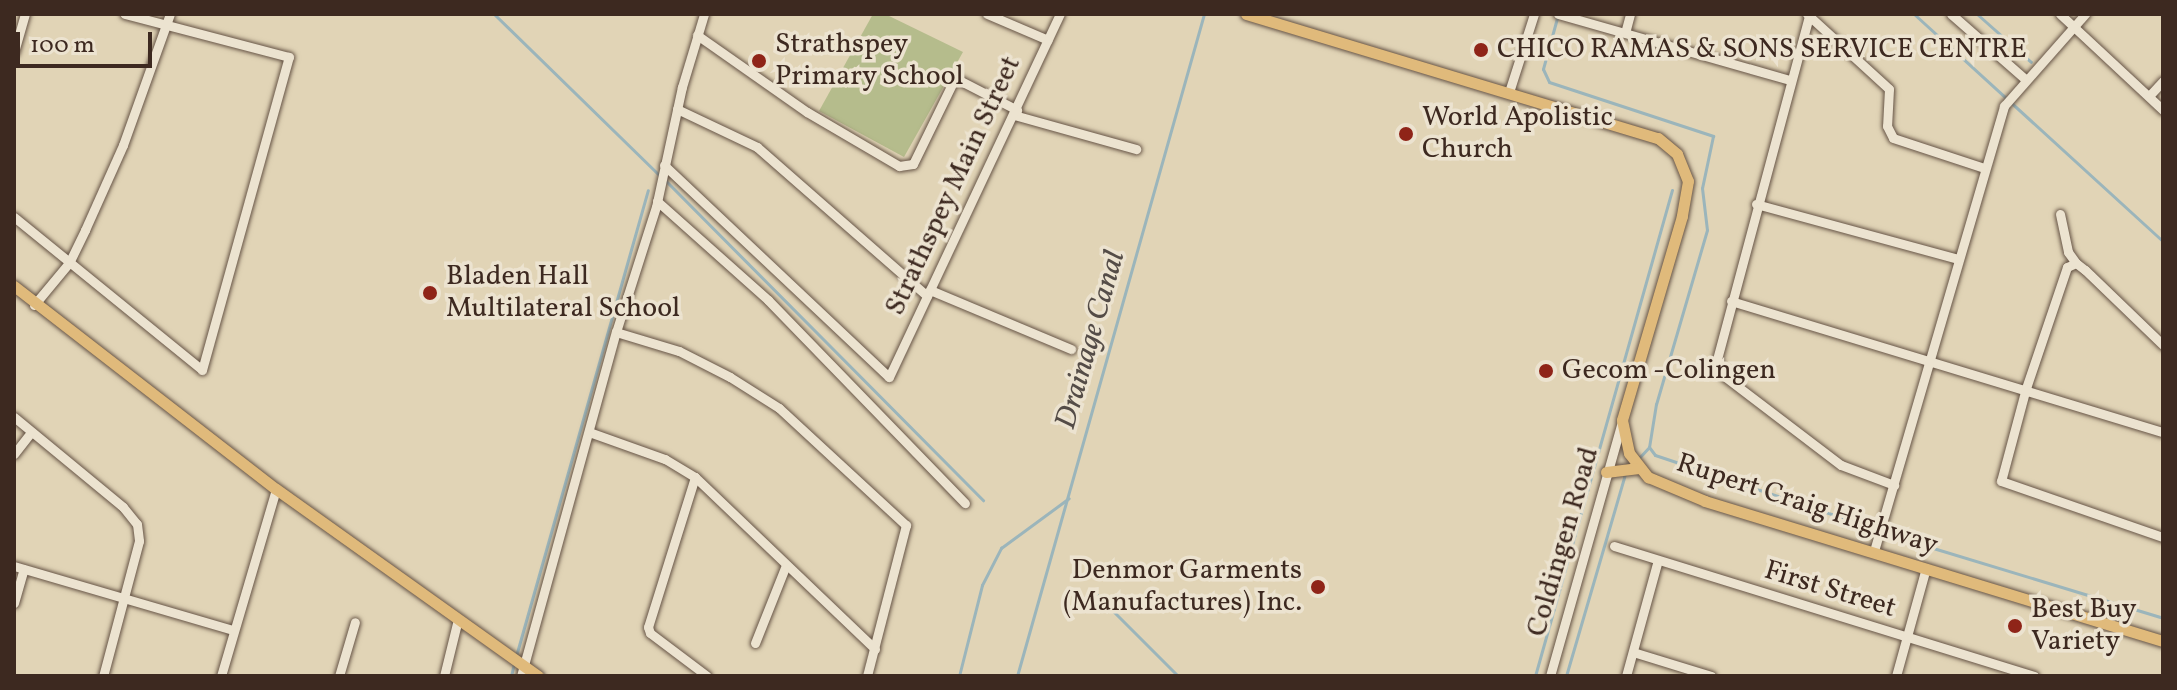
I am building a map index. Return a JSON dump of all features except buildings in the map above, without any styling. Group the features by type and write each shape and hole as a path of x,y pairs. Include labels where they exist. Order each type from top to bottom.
{"main road":[{"path":"1246,14 1658,138 1677,154 1688,181 1682,216 1622,420"},
{"path":"14,286 34,305 276,489 458,619 523,671 538,676"},
{"name":"Rupert Craig Highway","path":"1622,420 1627,447 1639,468 1659,484 1705,501 2163,641"},
{"path":"1606,472 1639,468"}],"street":[{"path":"14,52 25,14"},
{"path":"14,217 202,370 289,57 125,14"},
{"path":"34,305 69,263 123,145 170,14"},
{"path":"523,671 616,332 657,201 677,109 704,14"},
{"path":"987,14 1048,40"},
{"name":"Strathspey Main Street","path":"664,165 889,377 1060,14"},
{"path":"1509,92 1534,14"},
{"path":"1558,14 1789,80"},
{"path":"1625,33 1630,14"},
{"path":"1951,14 2025,79"},
{"path":"2060,14 2163,110"},
{"path":"1874,551 2004,106 2085,14"},
{"path":"1894,485 1841,465 1724,376 1717,359 1808,15 1889,89 1891,98 1887,126 1893,138 1984,168"},
{"path":"697,35 807,112 899,166 913,164 955,78 1015,112 1136,149"},
{"path":"2149,96 2163,81"},
{"path":"677,109 757,147 928,293 1071,349"},
{"path":"657,201 768,300 965,503"},
{"path":"1756,204 1958,259"},
{"path":"2060,214 2068,252 2076,263 2163,345"},
{"path":"2076,263 2064,271 2026,388 2001,481 2163,537"},
{"path":"1731,301 1929,358 2163,432"},
{"path":"616,332 679,351 730,377 779,408 906,525 867,676"},
{"path":"14,417 123,507 137,524 139,541 103,676"},
{"name":"Coldingen Road","path":"1550,676 1622,420"},
{"path":"14,454 31,432"},
{"path":"589,432 665,459 695,477 875,649"},
{"path":"695,477 648,627 650,633 707,676"},
{"path":"221,676 276,489"},
{"name":"First Street","path":"1614,546 2034,676"},
{"path":"1626,676 1658,560"},
{"path":"755,643 786,565"},
{"path":"14,603 19,568 233,630"},
{"path":"1896,676 1926,568"},
{"path":"444,676 458,619"},
{"path":"339,676 355,622"},
{"path":"1633,652 1711,676"}],"green space":[{"path":"873,14 885,14 963,52 904,157 819,111"}],"waterway":[{"path":"494,14 660,176"},
{"name":"Drainage Canal","path":"1017,676 1204,14"},
{"path":"1914,14 2163,241"},
{"path":"1977,14 2031,62"},
{"path":"1557,18 1543,69 1549,82 1713,136 1702,188 1707,230 1656,404 1649,447 1655,455 1933,548 2163,618"},
{"path":"666,181 983,500"},
{"path":"516,656 648,190"},
{"path":"1535,676 1672,190"},
{"path":"1638,459 1649,447"},
{"path":"1566,676 1625,474"},
{"path":"959,676 982,585 1001,548 1069,498"},
{"path":"1092,590 1178,676"},
{"path":"511,676 514,663"}],"place":[{"name":"CHICO RAMAS & SONS SERVICE CENTRE","path":"1481,50"},
{"name":"Strathspey Primary School","path":"759,61"},
{"name":"World Apolistic Church","path":"1406,134"},
{"name":"Bladen Hall Multilateral School","path":"430,293"},
{"name":"Gecom -Colingen","path":"1546,371"},
{"name":"Denmor Garments (Manufactures) Inc.","path":"1318,587"},
{"name":"Best Buy Variety","path":"2015,626"}]}
